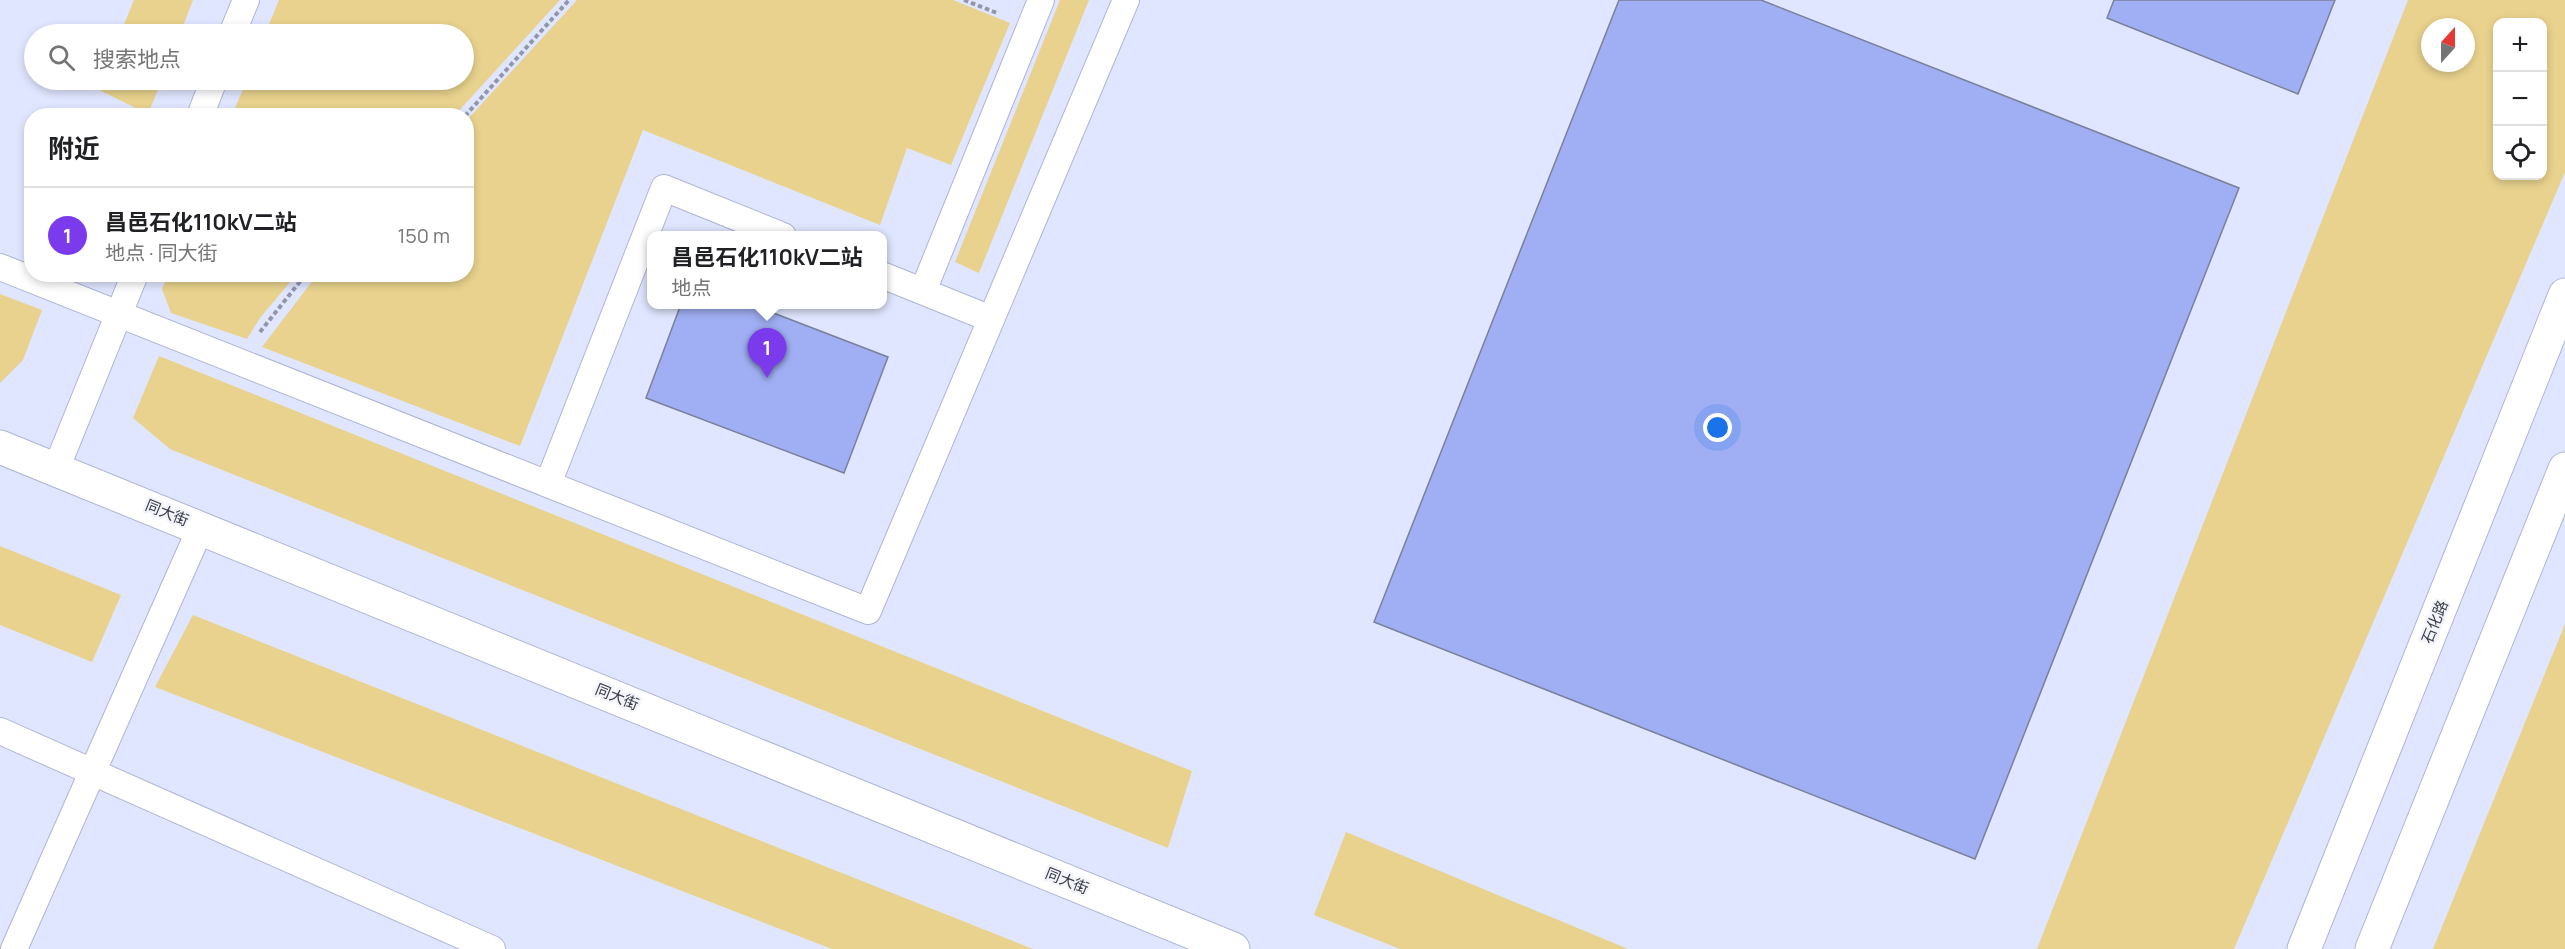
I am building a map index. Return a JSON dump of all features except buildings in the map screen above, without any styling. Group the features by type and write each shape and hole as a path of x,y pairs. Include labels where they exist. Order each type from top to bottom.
{"street":[{"name":"石化路","path":"2304,949 2565,295"},
{"name":"同大街","path":"0,447 1233,949"},
{"path":"2372,949 2565,469"}],"lane":[{"path":"236,24 246,0"},
{"path":"923,291 1041,0"},
{"path":"37,282 868,611 1126,0"},
{"path":"203,108 210,90"},
{"path":"647,231 664,188 771,231"},
{"path":"548,484 647,231"},
{"path":"0,267 24,277"},
{"path":"887,277 991,319"},
{"path":"56,469 132,282"},
{"path":"14,949 201,527"},
{"path":"0,731 492,949"}],"path":[{"path":"472,108 569,0"},
{"path":"239,363 261,330 300,282"}],"shaded area":[{"path":"134,0 193,0 184,24 124,24"},
{"path":"279,0 560,0 461,108 235,108 243,90 474,90 474,24 269,24"},
{"path":"577,0 953,0 1010,23 951,165 907,148 880,225 643,130 520,446 262,347 312,282 474,282 474,112"},
{"path":"1060,0 1089,0 979,273 955,262"},
{"path":"2408,0 2565,0 2565,172 2234,949 2037,949"},
{"path":"99,90 158,90 150,108 136,108"},
{"path":"165,282 290,282 260,318 247,339 171,313 162,289"},
{"path":"0,294 42,310 23,360 0,383"},
{"path":"159,356 1192,771 1168,848 170,449 133,418"},
{"path":"0,546 121,595 92,662 0,625"},
{"path":"193,615 1033,949 832,949 155,687"},
{"path":"2565,624 2565,949 2433,949"},
{"path":"1346,832 1628,949 1400,949 1314,915"}],"place":[{"name":"昌邑石化110kV二站","path":"767,378"}]}
